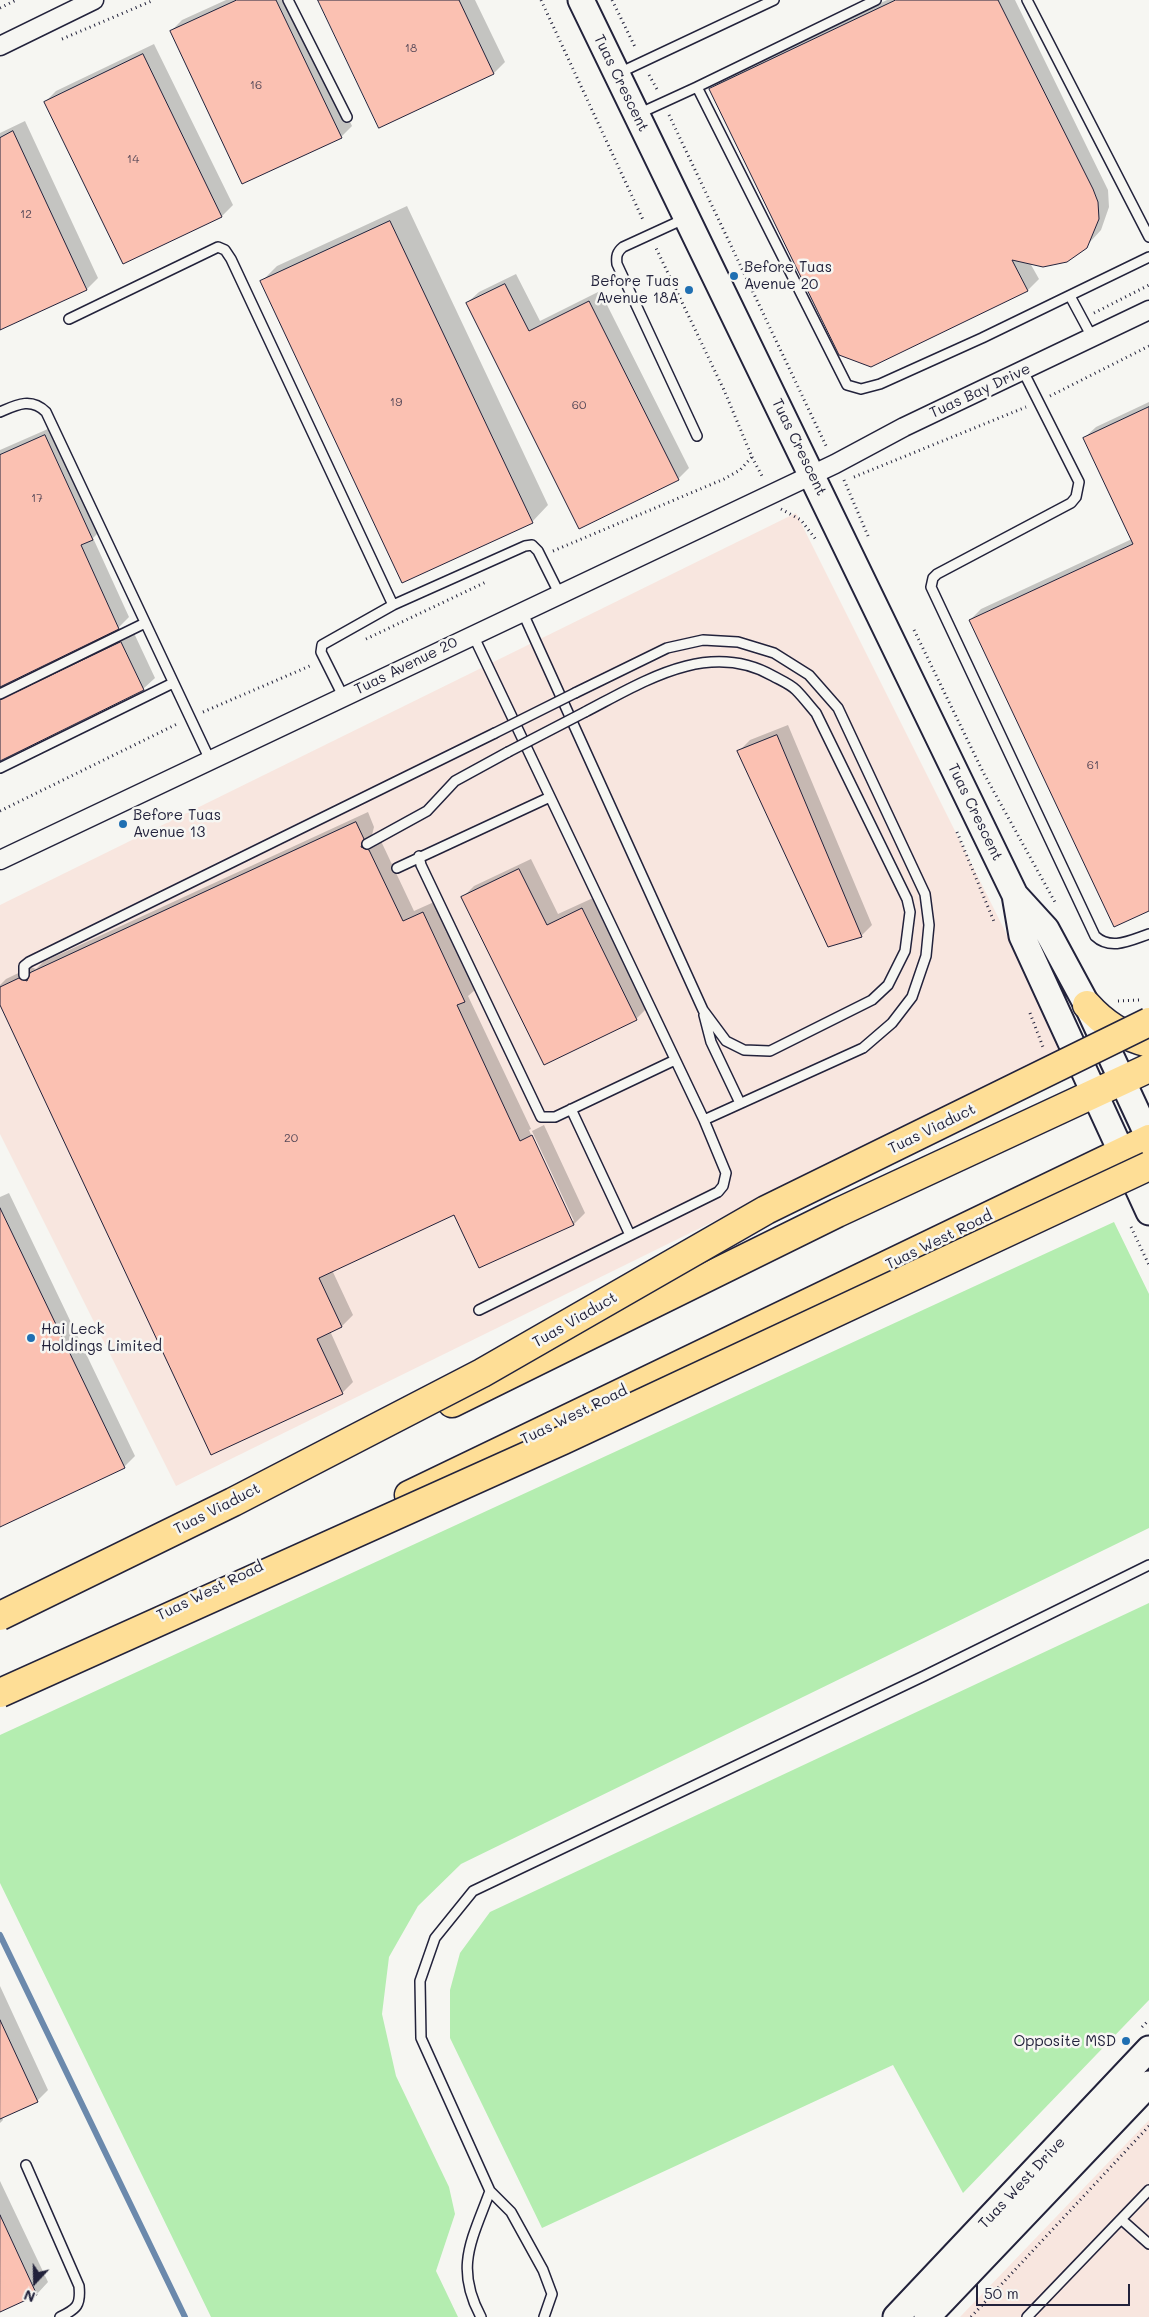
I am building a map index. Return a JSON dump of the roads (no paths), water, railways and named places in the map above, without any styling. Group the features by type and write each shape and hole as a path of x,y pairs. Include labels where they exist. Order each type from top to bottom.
{"main road":[{"path":"1098,1002 1109,1026 1137,1040 1149,1043"},
{"name":"Tuas Viaduct","path":"0,1616 233,1502 482,1373 766,1210 1145,1011"},
{"path":"0,1627 837,1213 1149,1068"},
{"name":"Tuas West Road","path":"0,1692 1149,1139"},
{"path":"0,1692 564,1440 1149,1166"}],"street":[{"path":"0,46 94,0"},
{"name":"Tuas Crescent","path":"580,0 812,473 1015,895 1046,930 1098,1002 1122,1082 1149,1139"},
{"name":"Tuas Bay Drive","path":"812,473 835,464 904,427 1149,310"},
{"name":"Tuas Avenue 20","path":"0,860 812,473"},
{"name":"Tuas Crescent","path":"1015,895 1022,936 1121,1152 1139,1218"},
{"name":"Tuas West Drive","path":"896,2317 1149,2049"},
{"name":"Tuas West Drive","path":"927,2317 1149,2084"}],"lane":[{"path":"288,0 347,117"},
{"path":"617,74 774,0"},
{"path":"637,115 876,0"},
{"path":"1026,0 1149,237"},
{"path":"697,87 847,385 861,389 880,384 1070,296 1149,257"},
{"path":"687,218 618,251 616,264 697,436"},
{"path":"69,319 218,247 225,250 231,259 393,605"},
{"path":"1070,296 1092,337"},
{"path":"1023,371 1078,482 1076,497 1072,503 937,574 933,578 931,587 1096,936 1102,942 1115,945 1149,934"},
{"path":"0,412 20,403 30,403 41,407 46,412 210,760"},
{"path":"344,696 320,652 322,645 393,605 525,546 532,545 541,556 559,593"},
{"path":"521,611 703,1010 711,1042 740,1103"},
{"path":"0,694 145,623"},
{"path":"473,635 704,1120 726,1173 723,1186 718,1192 479,1310"},
{"path":"24,975 24,966 29,962 667,648 702,640 738,642 774,653 809,674 838,708 925,894 929,924 926,956 912,997 892,1023 863,1048 704,1120"},
{"path":"366,844 428,811 455,780 585,712 677,667 702,661 735,662 764,671 795,689 816,713 907,899 910,912 905,951 888,985 872,1000 770,1050 744,1050 726,1041 703,1010"},
{"path":"0,768 173,683"},
{"path":"398,868 419,856 550,796"},
{"path":"419,856 421,866 541,1117 555,1117 675,1060"},
{"path":"571,1109 630,1235"},
{"path":"544,2317 552,2294 543,2270 511,2212 490,2191 421,2038 420,1982 436,1938 473,1891 924,1676 1149,1565"},
{"path":"26,2165 79,2286 80,2300 72,2311 60,2317"},
{"path":"1027,2317 1149,2190"},
{"path":"481,2317 474,2304 466,2263 490,2191"},
{"path":"1122,2220 1149,2244"}],"waterway":[{"path":"0,1935 185,2317"}],"place":[{"name":"Before Tuas Avenue 20","path":"734,276"},
{"name":"Before Tuas Avenue 18A","path":"689,290"},
{"name":"Before Tuas Avenue 13","path":"123,824"},
{"name":"Hai Leck Holdings Limited","path":"31,1338"},
{"name":"Opposite MSD","path":"1126,2041"}]}
